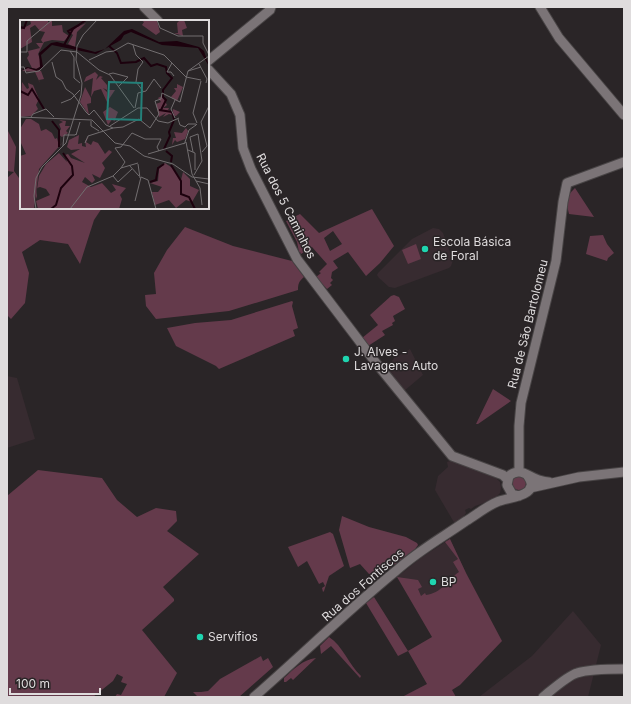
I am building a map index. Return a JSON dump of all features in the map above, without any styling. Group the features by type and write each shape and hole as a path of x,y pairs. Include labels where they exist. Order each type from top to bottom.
{"street":[{"path":"144,7 157,20"},
{"path":"540,7 559,38 624,115"},
{"path":"209,60 270,9"},
{"name":"Rua dos 5 Caminhos","path":"209,70 231,94 240,114 243,148 251,169 297,259 376,363 452,456 503,475 508,483"},
{"name":"Rua de São Bartolomeu","path":"523,473 519,426 521,403 556,261 563,202 567,183 624,162"},
{"path":"530,488 551,482 579,477 624,472"},
{"path":"497,502 512,473 523,473 539,480 551,482"},
{"path":"497,502 525,494 530,488 531,481 523,473"},
{"path":"508,483 512,494 519,496"},
{"name":"Rua dos Fontiscos","path":"254,697 397,569 429,546 497,502"},
{"path":"543,697 576,673 606,669 624,669"}],"shaded area":[{"path":"8,131 16,147 14,171 20,178 20,209 101,209 94,220 80,264 68,244 40,240 22,252 29,273 25,303 11,319 7,315 7,178 14,172 7,171"},
{"path":"575,188 594,217 569,214 567,206 568,197"},
{"path":"372,209 394,246 380,263 366,276 348,252 333,261 338,268 332,272 331,278 333,280 330,283 332,285 327,289 316,277 321,273 319,272 327,264 312,247 301,254 299,252 297,242 286,221 300,214 319,233","holes":["333,231 342,244 330,251 324,238"]},
{"path":"185,227 233,246 292,261 304,277 299,283 298,290 229,311 156,319 146,306 145,295 156,294 154,273 167,250"},
{"name":"Escola Básica de Foral","path":"433,228 439,229 443,233 453,260 451,266 395,288 389,287 379,278 377,275 378,273 412,239"},
{"path":"603,235 607,244 614,253 608,258 607,261 586,254 590,236"},
{"path":"416,244 421,259 408,264 402,250"},
{"path":"394,295 399,297 405,309 393,316 395,321 392,323 393,325 382,331 385,335 368,346 362,338 378,325 370,315"},
{"path":"292,301 298,328 293,330 295,336 219,369 216,366 176,346 167,328 195,323 231,320"},
{"path":"410,349 423,375 404,391 390,372 390,364 394,358"},
{"path":"7,376 17,378 35,439 7,448"},
{"path":"493,389 511,401 476,424"},
{"path":"452,460 496,478 500,482 501,488 500,493 493,500 465,510 466,513 461,520 455,524 435,490 438,476 448,467 447,462"},
{"path":"38,470 102,478 117,500 137,517 156,508 176,511 177,521 167,531 199,554 163,587 174,599 174,601 142,630 177,673 164,697 115,697 117,694 121,695 127,684 121,682 123,677 117,674 113,681 93,697 7,697 7,496"},
{"path":"519,476 524,478 526,483 524,488 519,490 514,488 512,483 514,478"},
{"path":"342,516 369,527 406,537 418,545 415,549 378,577 369,574 360,564 350,568 339,530"},
{"path":"330,532 333,534 344,566 329,576 323,592 322,588 325,586 323,582 319,584 307,561 298,567 288,547"},
{"name":"BP","path":"450,539 466,573 457,584 421,599 397,577 422,557"},
{"path":"450,539 502,641 460,685 452,690 456,697 402,697 427,684 408,651 432,637 397,577 418,580 422,587 418,589 421,596 425,593 426,595 436,592 459,572 453,562 458,559 445,542"},
{"path":"374,597 408,651 398,656 366,603"},
{"path":"573,611 601,645 588,697 479,697 532,656"},
{"path":"329,637 342,650 361,676 360,678 331,646 321,654 320,646"},
{"path":"261,656 263,661 268,658 273,667 239,697 198,697 193,692 208,691 220,679"},
{"path":"316,658 293,680 291,678 284,682 284,678 298,665"}],"place":[{"name":"Escola Básica de Foral","path":"425,249"},
{"name":"J. Alves - Lavagens Auto","path":"346,359"},
{"name":"BP","path":"433,582"},
{"name":"Servifios","path":"200,637"}]}
